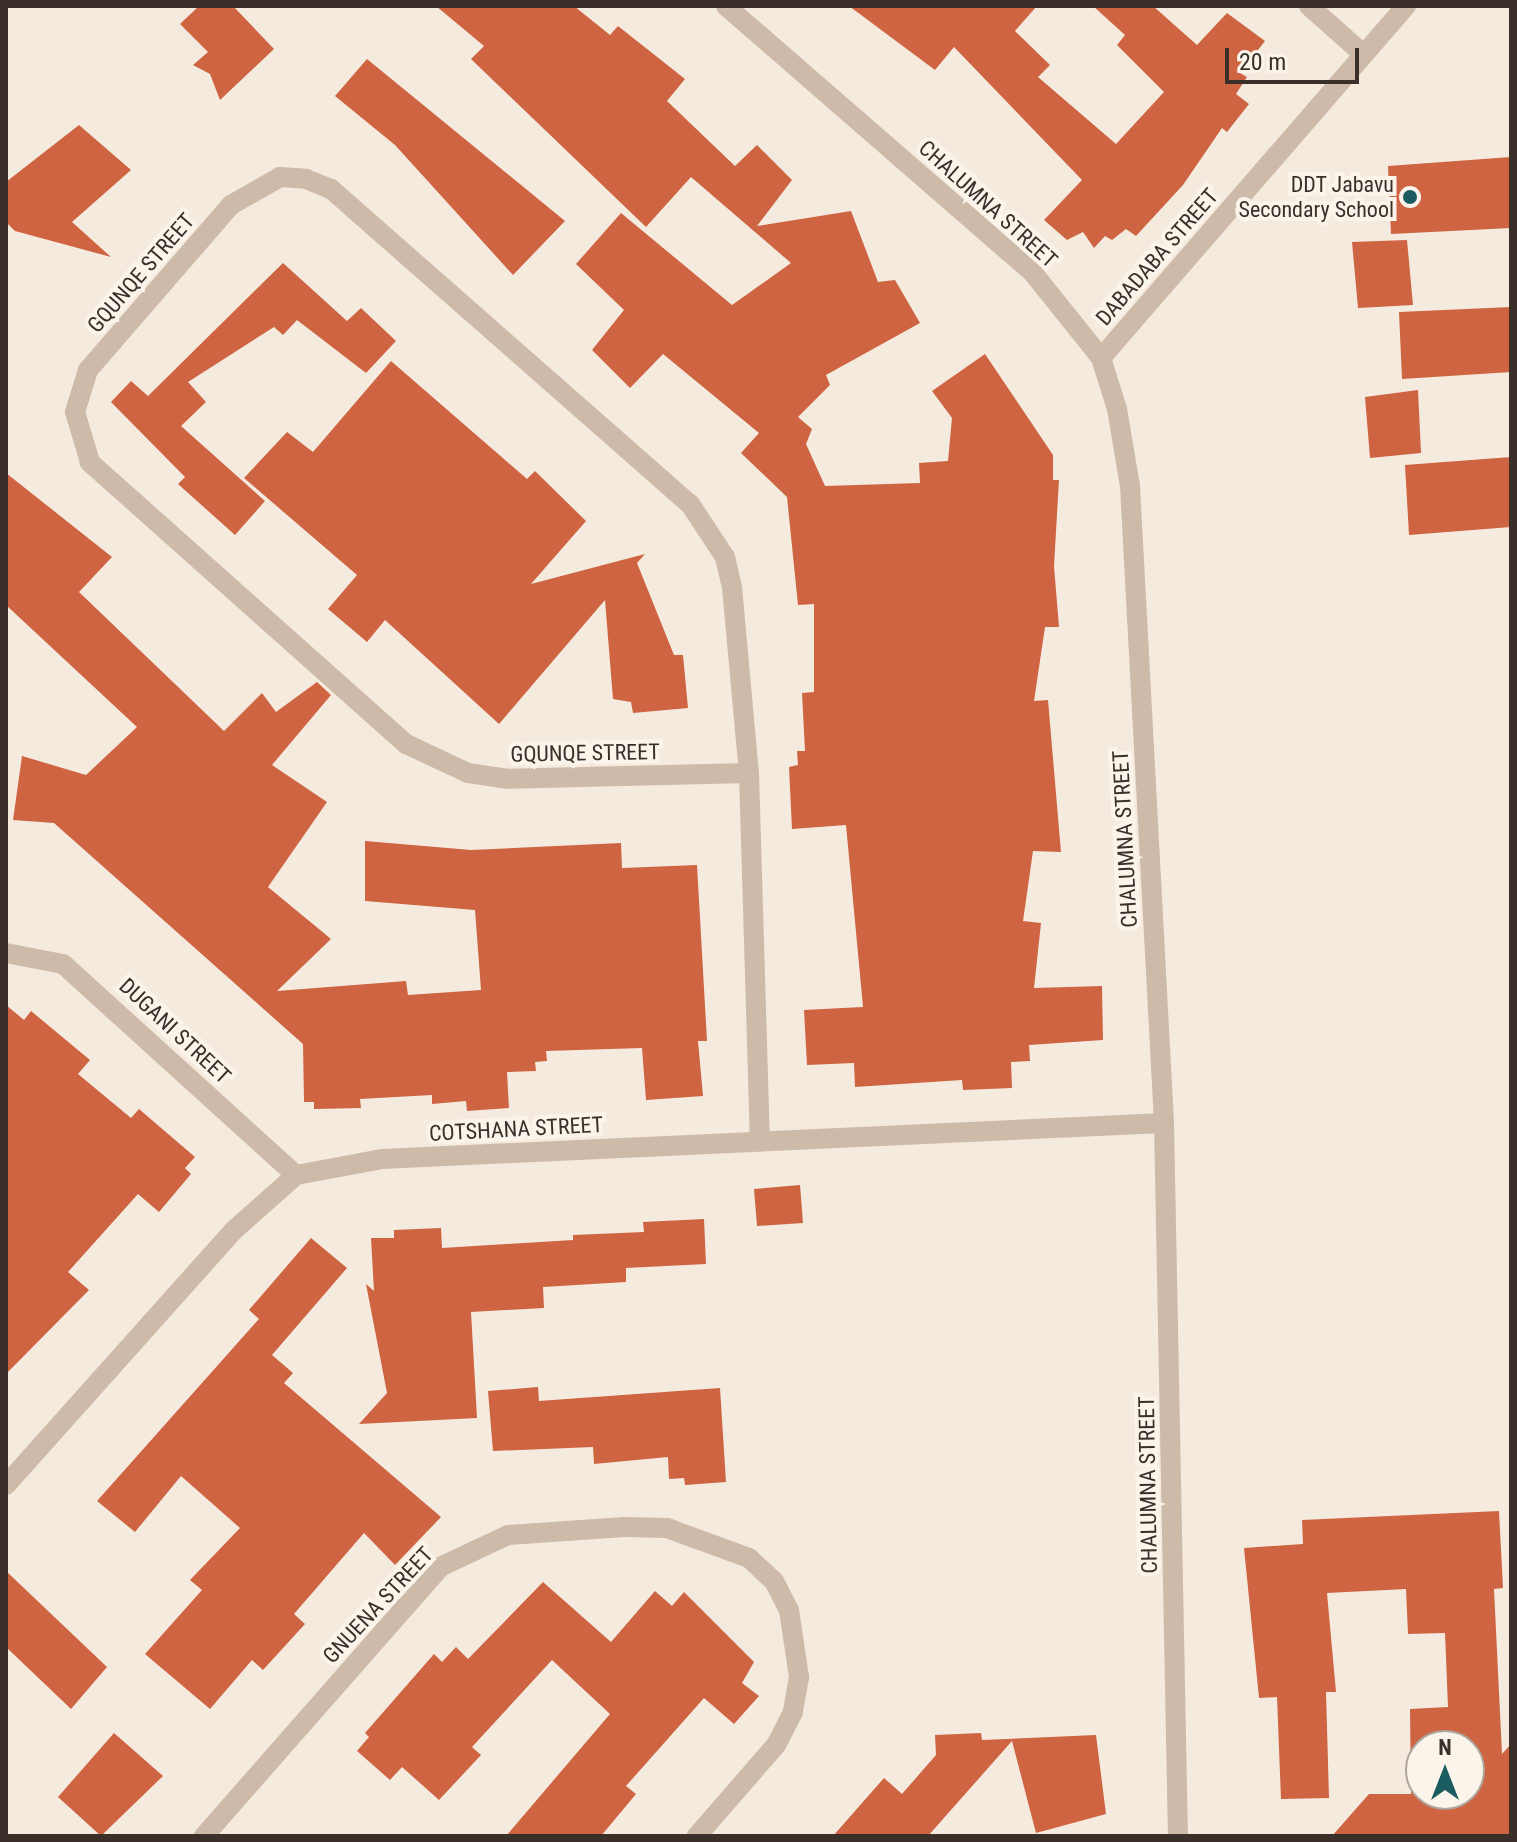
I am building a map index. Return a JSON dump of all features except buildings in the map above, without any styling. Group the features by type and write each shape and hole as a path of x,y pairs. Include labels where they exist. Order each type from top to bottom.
{"street":[{"name":"CHALUMNA STREET","path":"726,6 1033,273 1101,358 1130,486 1164,1123 1178,1836"},
{"path":"1309,6 1363,54"},
{"name":"DABADABA STREET","path":"1101,358 1406,6"},
{"name":"GQUNQE STREET","path":"749,773 509,779 468,773 415,750 369,716 90,462 75,412 88,370 255,187 280,177 331,189 667,483 708,527 732,587 749,773 760,1141"},
{"name":"DUGANI STREET","path":"6,953 63,964 296,1175"},
{"name":"COTSHANA STREET","path":"296,1175 382,1159 1164,1123"},
{"path":"6,1485 233,1231 296,1175"},
{"name":"GNUENA STREET","path":"204,1836 440,1567 508,1535 625,1527 667,1528 749,1558 774,1581 789,1610 799,1677 793,1712 776,1745 697,1836"}],"place":[{"name":"DDT Jabavu Secondary School","path":"1410,197"}]}
